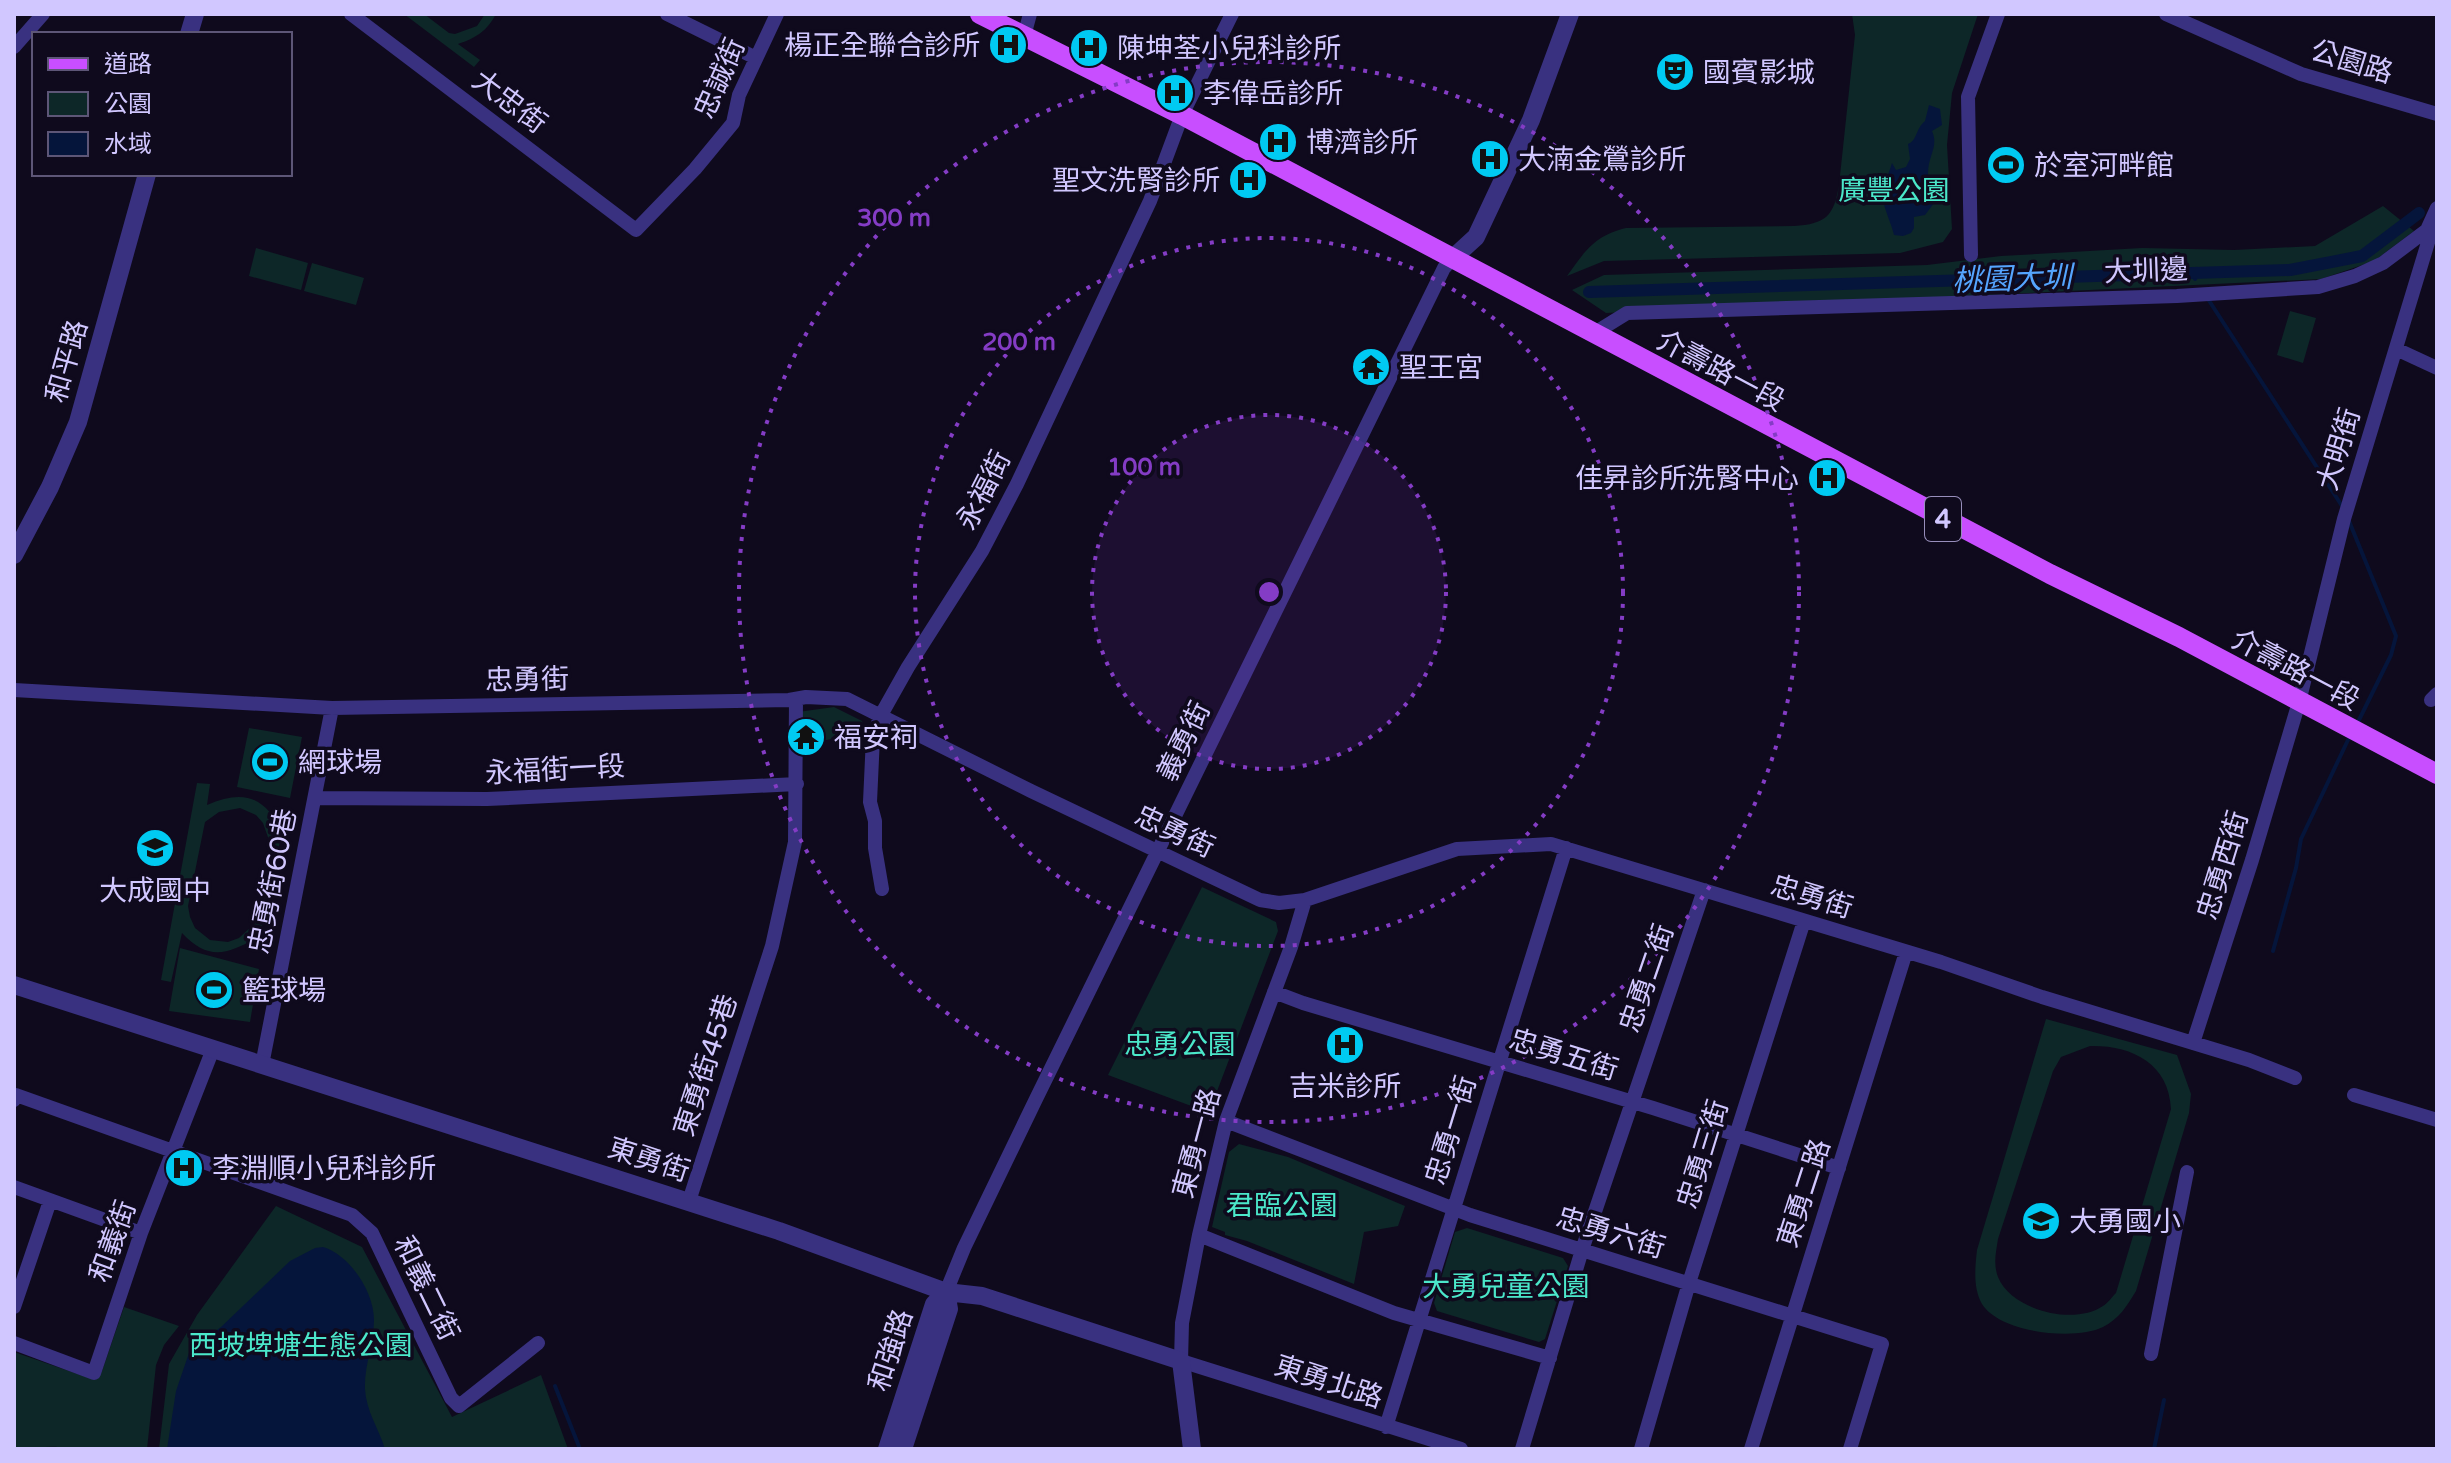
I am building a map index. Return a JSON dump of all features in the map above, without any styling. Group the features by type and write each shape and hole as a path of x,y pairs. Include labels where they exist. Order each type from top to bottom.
{"main road":[{"name":"介壽路一段","path":"980,14 1182,115 2050,574 2179,637 2437,774"}],"street":[{"path":"14,47 43,14"},
{"name":"大忠街","path":"351,14 636,230"},
{"path":"667,14 756,58"},
{"name":"忠誠街","path":"636,230 695,169 733,123 739,95 777,14"},
{"path":"1024,36 1030,14"},
{"name":"永福街","path":"882,889 870,802 873,737 881,715 982,551 1017,484 1150,201 1182,115 1232,14"},
{"path":"1452,259 1476,237 1537,105 1570,14"},
{"path":"1971,255 1968,97 1998,14"},
{"name":"公園路","path":"2166,14 2301,74 2437,114"},
{"name":"和平路","path":"14,555 50,487 78,422 146,176"},
{"name":"大圳邊","path":"1593,334 1627,313 2183,295 2318,287 2355,276 2383,263 2427,230 2437,211"},
{"name":"大明街","path":"2299,702 2346,514 2437,211"},
{"name":"義勇街","path":"946,1292 964,1248 1158,851 1433,290 1452,259"},
{"path":"2396,349 2437,368"},
{"name":"忠勇街","path":"14,690 332,708 847,699 1260,900 1279,903 1305,900 1457,849 1539,844 1566,848 1906,952 2295,1078"},
{"name":"東勇街45巷","path":"689,1201 772,946 795,842 796,699"},
{"name":"忠勇西街","path":"2193,1043 2299,702"},
{"name":"忠勇街60巷","path":"262,1065 332,708"},
{"name":"永福街一段","path":"315,798 487,799 797,784"},
{"name":"忠勇一街","path":"1386,1427 1566,848"},
{"name":"忠勇二街","path":"1522,1449 1582,1250 1704,890"},
{"name":"東勇一路","path":"1181,1361 1182,1323 1226,1121 1305,900"},
{"name":"忠勇三街","path":"1641,1449 1689,1283 1804,921"},
{"name":"東勇二路","path":"1751,1449 1906,952"},
{"name":"東勇街","path":"14,985 689,1201 946,1292 982,1296 1181,1361"},
{"name":"忠勇五街","path":"1274,992 1839,1168"},
{"name":"和義街","path":"14,1343 94,1373 141,1233 213,1049"},
{"name":"和義二街","path":"14,1100 16,1095 352,1215 372,1233 451,1398 459,1406 538,1343"},
{"path":"2354,1095 2437,1120"},
{"name":"忠勇六街","path":"1226,1121 1452,1209 1882,1344 1850,1449"},
{"path":"2151,1354 2187,1172"},
{"path":"14,1187 141,1233"},
{"path":"14,1307 50,1201"},
{"path":"1199,1235 1418,1320 1550,1358"},
{"name":"和強路","path":"887,1449 934,1304 946,1292"},
{"name":"和強路","path":"903,1449 949,1309 946,1292"},
{"path":"1181,1361 1192,1449"},
{"name":"東勇北路","path":"1181,1361 1461,1449"}],"green space":[{"path":"404,14 424,14 449,33 455,34 477,26 485,14 496,14 480,33 458,44 480,60 474,67"},
{"name":"廣豐公園","path":"1852,14 1978,14 1952,93 1947,145 1952,229 1943,242 1900,253 1604,261 1567,276 1598,240 1626,228 1794,226 1814,223 1827,216 1839,185 1855,35"},
{"path":"2383,206 2414,231 2374,261 2321,279 1606,313 1572,290 1604,275 1927,265 2001,256 2142,248 2234,250 2315,246"},
{"path":"256,248 308,263 301,290 249,276"},
{"path":"312,263 364,278 356,305 304,291"},
{"path":"2290,311 2316,318 2303,363 2277,355"},
{"path":"834,707 862,721 866,733 798,745 798,712"},
{"name":"網球場","path":"249,728 302,737 290,798 237,787"},
{"path":"197,783 210,784 207,805 232,797 260,803 282,832 260,936 219,952 201,948 182,933 171,982 161,980","holes":["240,808 256,815 263,823 270,843 255,923 239,938 228,942 210,940 195,928 188,906 205,822 219,812"]},
{"name":"忠勇公園","path":"1202,887 1276,922 1278,931 1211,1107 1202,1110 1108,1075"},
{"name":"籃球場","path":"180,948 259,969 250,1022 169,1011"},
{"path":"2046,1019 2177,1055 2191,1094 2189,1113 2136,1291 2118,1316 2109,1324 2090,1331 2057,1334 2005,1322 1991,1314 1979,1298 1975,1278 1977,1250","holes":["2090,1046 2133,1053 2155,1069 2169,1093 2171,1109 2116,1293 2105,1305 2091,1312 2076,1315 2044,1311 2029,1306 2005,1289 1996,1267 1998,1239 2053,1071 2061,1057"]},
{"name":"君臨公園","path":"1239,1144 1288,1157 1405,1206 1398,1226 1364,1232 1354,1284 1225,1235 1225,1232 1212,1227 1229,1152"},
{"name":"西坡埤塘生態公園","path":"276,1206 362,1247 452,1417 541,1375 568,1449 159,1449 169,1364 197,1315"},
{"name":"大勇兒童公園","path":"1467,1228 1563,1258 1568,1266 1545,1339 1539,1342 1437,1311 1434,1303 1455,1232"},
{"path":"124,1307 179,1326 164,1345 156,1365 147,1449 14,1448 14,1352 95,1380 102,1371"}],"water":[{"path":"1929,105 1940,109 1942,125 1932,131 1934,142 1928,167 1934,203 1925,215 1914,217 1911,233 1894,235 1883,200 1885,184 1892,163 1896,170 1906,167 1910,159 1908,144 1925,121"},
{"path":"323,1247 351,1266 370,1298 374,1329 365,1389 370,1412 385,1449 167,1449 176,1391 190,1350 221,1327 290,1261"}],"waterway":[{"name":"桃園大圳","path":"1589,292 2290,270 2362,256 2419,213"},
{"name":"桃園大圳","path":"2191,273 2195,279"},
{"path":"2208,299 2342,506"},
{"path":"2349,521 2396,636 2391,655 2358,722"},
{"path":"2273,951 2301,839 2348,740"},
{"path":"555,1386 580,1449"},
{"path":"2154,1449 2164,1400"}],"place":[{"name":"楊正全聯合診所","path":"1008,45"},
{"name":"陳坤荃小兒科診所","path":"1089,48"},
{"name":"國賓影城","path":"1675,72"},
{"name":"李偉岳診所","path":"1175,93"},
{"name":"博濟診所","path":"1278,142"},
{"name":"大湳金鶯診所","path":"1490,159"},
{"name":"於室河畔館","path":"2006,165"},
{"name":"聖文洗腎診所","path":"1248,180"},
{"name":"聖王宮","path":"1371,367"},
{"name":"佳昇診所洗腎中心","path":"1827,478"},
{"name":"福安祠","path":"806,737"},
{"name":"網球場","path":"270,762"},
{"name":"大成國中","path":"155,848"},
{"name":"籃球場","path":"214,990"},
{"name":"吉米診所","path":"1345,1045"},
{"name":"李淵順小兒科診所","path":"184,1168"},
{"name":"大勇國小","path":"2041,1221"}]}
